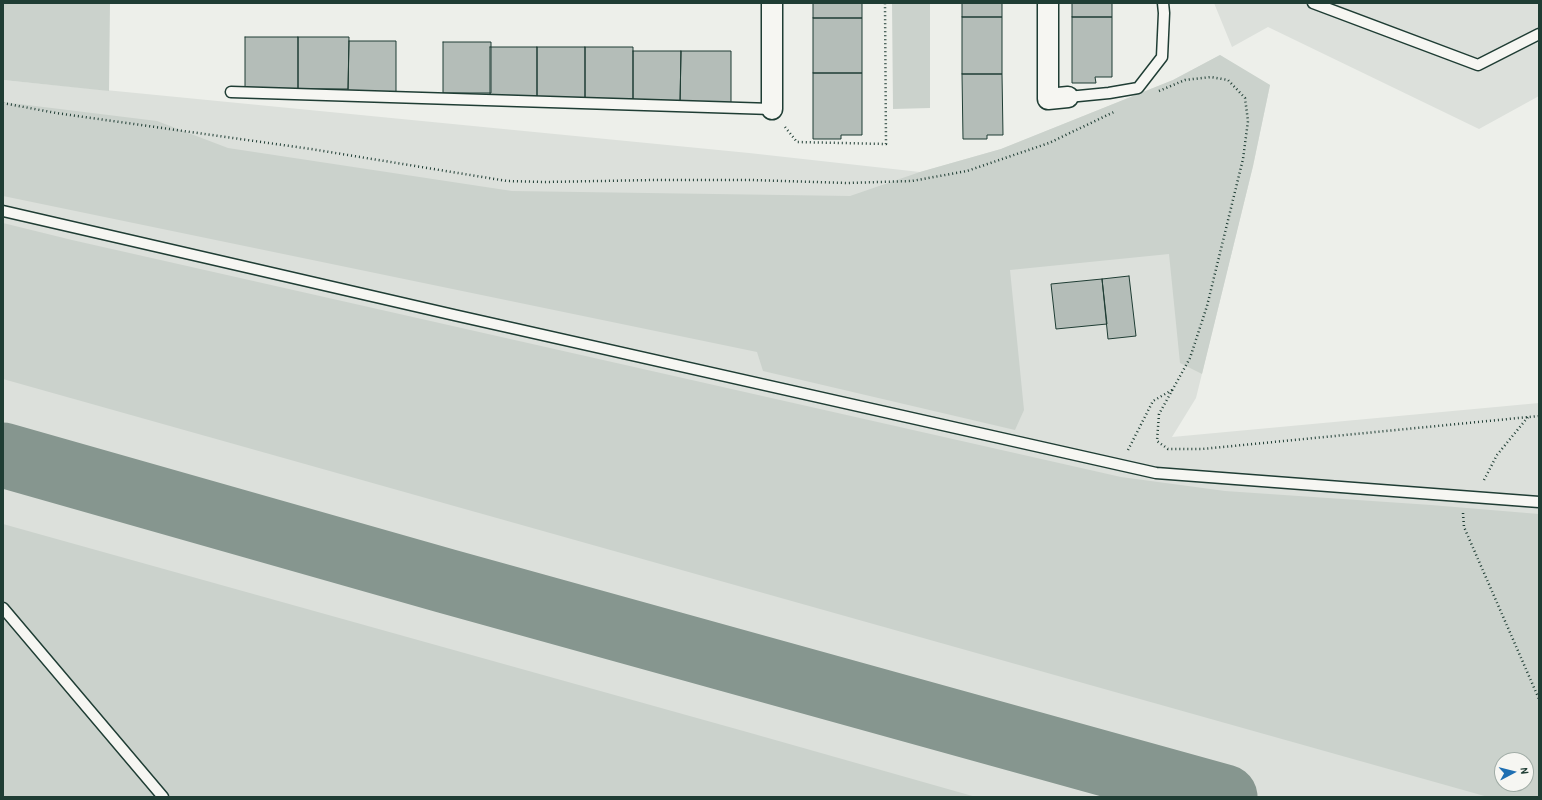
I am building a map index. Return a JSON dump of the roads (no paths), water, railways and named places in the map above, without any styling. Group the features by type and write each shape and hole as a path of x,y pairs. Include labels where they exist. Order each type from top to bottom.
{"street":[{"path":"764,3 772,3 772,109"},
{"path":"1048,3 1048,99 1068,97"}],"lane":[{"path":"1068,97 1109,93 1138,88 1162,57 1163,3"},
{"path":"1313,3 1478,66 1539,34"},
{"path":"231,92 772,109"},
{"path":"3,211 462,317 1156,473 1539,502"},
{"path":"3,608 163,797"}]}
